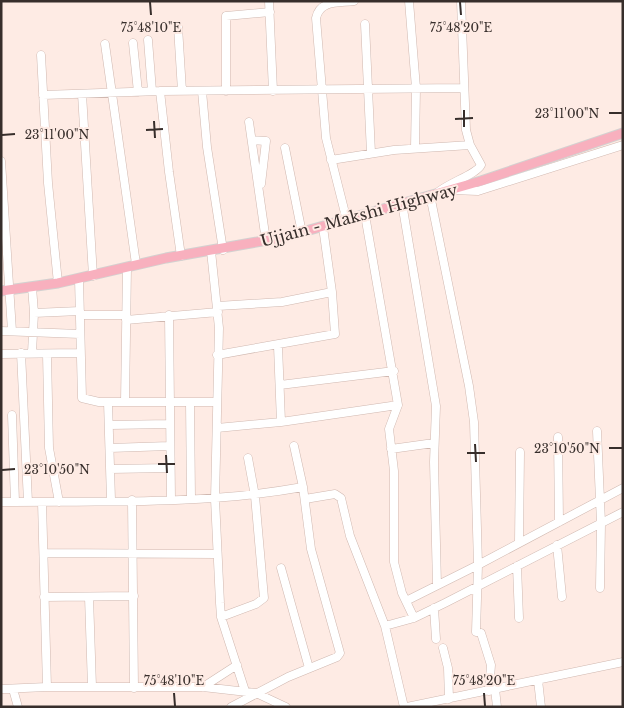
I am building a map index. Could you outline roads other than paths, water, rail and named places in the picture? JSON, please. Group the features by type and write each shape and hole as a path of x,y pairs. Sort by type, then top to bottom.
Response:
{"main road":[{"name":"Ujjain - Makshi Highway","path":"1,291 79,279 131,266 223,250 302,233 481,181 623,133"}],"street":[{"path":"269,1 273,91"},
{"path":"409,1 416,88 415,148"},
{"path":"461,1 466,130 470,145 480,161 480,168 451,182 433,194 469,386 474,431 479,632 490,665 492,690 497,707"},
{"path":"347,221 331,160 322,114 316,18 318,10 323,3 349,2"},
{"path":"226,91 226,16 270,12"},
{"path":"365,24 371,153"},
{"path":"178,27 182,91"},
{"path":"148,40 181,256"},
{"path":"133,43 138,92"},
{"path":"105,44 131,266 126,317 125,402"},
{"path":"41,55 58,283"},
{"path":"43,95 156,91 463,88"},
{"path":"202,91 207,147 223,250"},
{"path":"82,94 94,276"},
{"path":"249,122 266,241"},
{"path":"252,140 266,141 260,193"},
{"path":"331,160 415,148 470,145"},
{"path":"450,190 478,191 623,145"},
{"path":"285,148 302,233"},
{"path":"1,161 11,290 12,331"},
{"path":"402,203 436,406 434,443 437,585"},
{"path":"366,215 394,371 398,404 389,430 394,470 394,562 406,601 414,618"},
{"path":"217,355 278,346 335,334 332,292 323,227"},
{"path":"211,251 218,309 215,499 221,617 245,691"},
{"path":"79,279 82,398 87,401 108,402 217,402"},
{"path":"32,287 34,313 32,354"},
{"path":"34,313 80,313 126,317 169,315 282,302 332,292"},
{"path":"169,315 171,500"},
{"path":"1,331 80,334"},
{"path":"278,346 282,422"},
{"path":"21,353 28,502"},
{"path":"1,354 80,353"},
{"path":"47,354 49,448 59,502"},
{"path":"280,385 394,371"},
{"path":"108,402 111,500"},
{"path":"190,402 191,499"},
{"path":"217,428 282,422 398,404"},
{"path":"12,414 15,502"},
{"path":"110,425 170,424"},
{"path":"597,432 601,523 600,588"},
{"path":"558,437 559,522"},
{"path":"391,449 434,443"},
{"path":"110,448 169,446"},
{"path":"231,707 309,668 337,658 340,652 315,565 305,499 294,446"},
{"path":"519,542 520,452"},
{"path":"221,617 256,604 264,598 255,496 248,458"},
{"path":"110,469 170,468"},
{"path":"1,502 215,499 255,496 303,488"},
{"path":"406,601 623,488"},
{"path":"305,499 330,494 341,498 350,536 384,626 406,707 623,662"},
{"path":"132,500 134,688"},
{"path":"42,502 47,686"},
{"path":"384,626 414,618 623,512"},
{"path":"557,545 562,597"},
{"path":"44,553 133,552 217,554"},
{"path":"517,566 519,618"},
{"path":"281,568 309,668"},
{"path":"44,597 134,596"},
{"path":"89,597 92,687"},
{"path":"434,608 436,639"},
{"path":"443,648 448,668 449,699"},
{"path":"203,687 237,665"},
{"path":"538,680 541,707"},
{"path":"1,689 47,686 203,687 245,691 286,707"},
{"path":"13,689 18,707"},
{"path":"250,707 254,695"}]}
